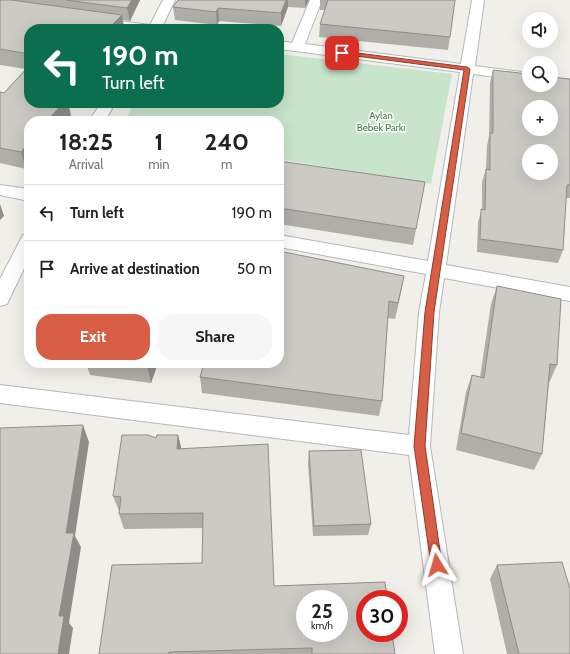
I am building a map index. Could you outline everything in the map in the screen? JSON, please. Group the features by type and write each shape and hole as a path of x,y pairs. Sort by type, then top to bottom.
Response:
{"street":[{"path":"157,24 169,0"},
{"path":"296,47 316,0"},
{"path":"450,654 420,446 429,312 478,0"},
{"path":"87,20 115,24"},
{"path":"284,46 522,76"},
{"path":"0,190 24,194"},
{"path":"284,242 570,294"},
{"path":"0,298 24,249"},
{"path":"0,394 420,446"}],"green space":[{"name":"Aylan Bebek Parkı","path":"284,55 452,74 431,184 284,160 284,116 128,116 132,108 284,108"}],"building":[{"path":"0,0 11,0 122,15 113,24 24,24 24,53 0,49"},
{"path":"66,0 132,0 127,8"},
{"path":"178,0 286,0 281,13 218,8 216,12 173,7"},
{"path":"328,0 455,0 450,37 320,24"},
{"path":"493,70 522,73 522,92 558,92 558,78 570,79 570,185 567,185 563,250 480,239 481,209 485,210 486,169 490,170 490,133 493,133"},
{"path":"24,71 24,108 59,108 51,116 24,116 24,148 21,152 0,148 0,92 4,93"},
{"path":"284,162 425,182 416,229 284,209"},
{"path":"284,252 404,276 398,303 389,301 382,401 200,377 203,368 284,368"},
{"path":"497,286 561,299 557,365 550,364 542,454 461,433 472,375 484,378"},
{"path":"83,425 66,533 74,533 59,616 64,616 58,654 0,654 0,428"},
{"path":"122,435 148,435 156,438 157,435 178,435 177,449 268,444 274,586 385,582 386,590 356,590 356,642 393,642 395,654 312,654 312,648 169,652 168,654 99,654 112,565 202,563 203,513 119,514 121,497 113,496"},
{"path":"361,450 371,524 314,526 309,451"},
{"path":"562,562 570,589 570,654 519,654 497,565"}],"route":[{"path":"342,53 467,69 429,312 420,446 437,565"}]}
